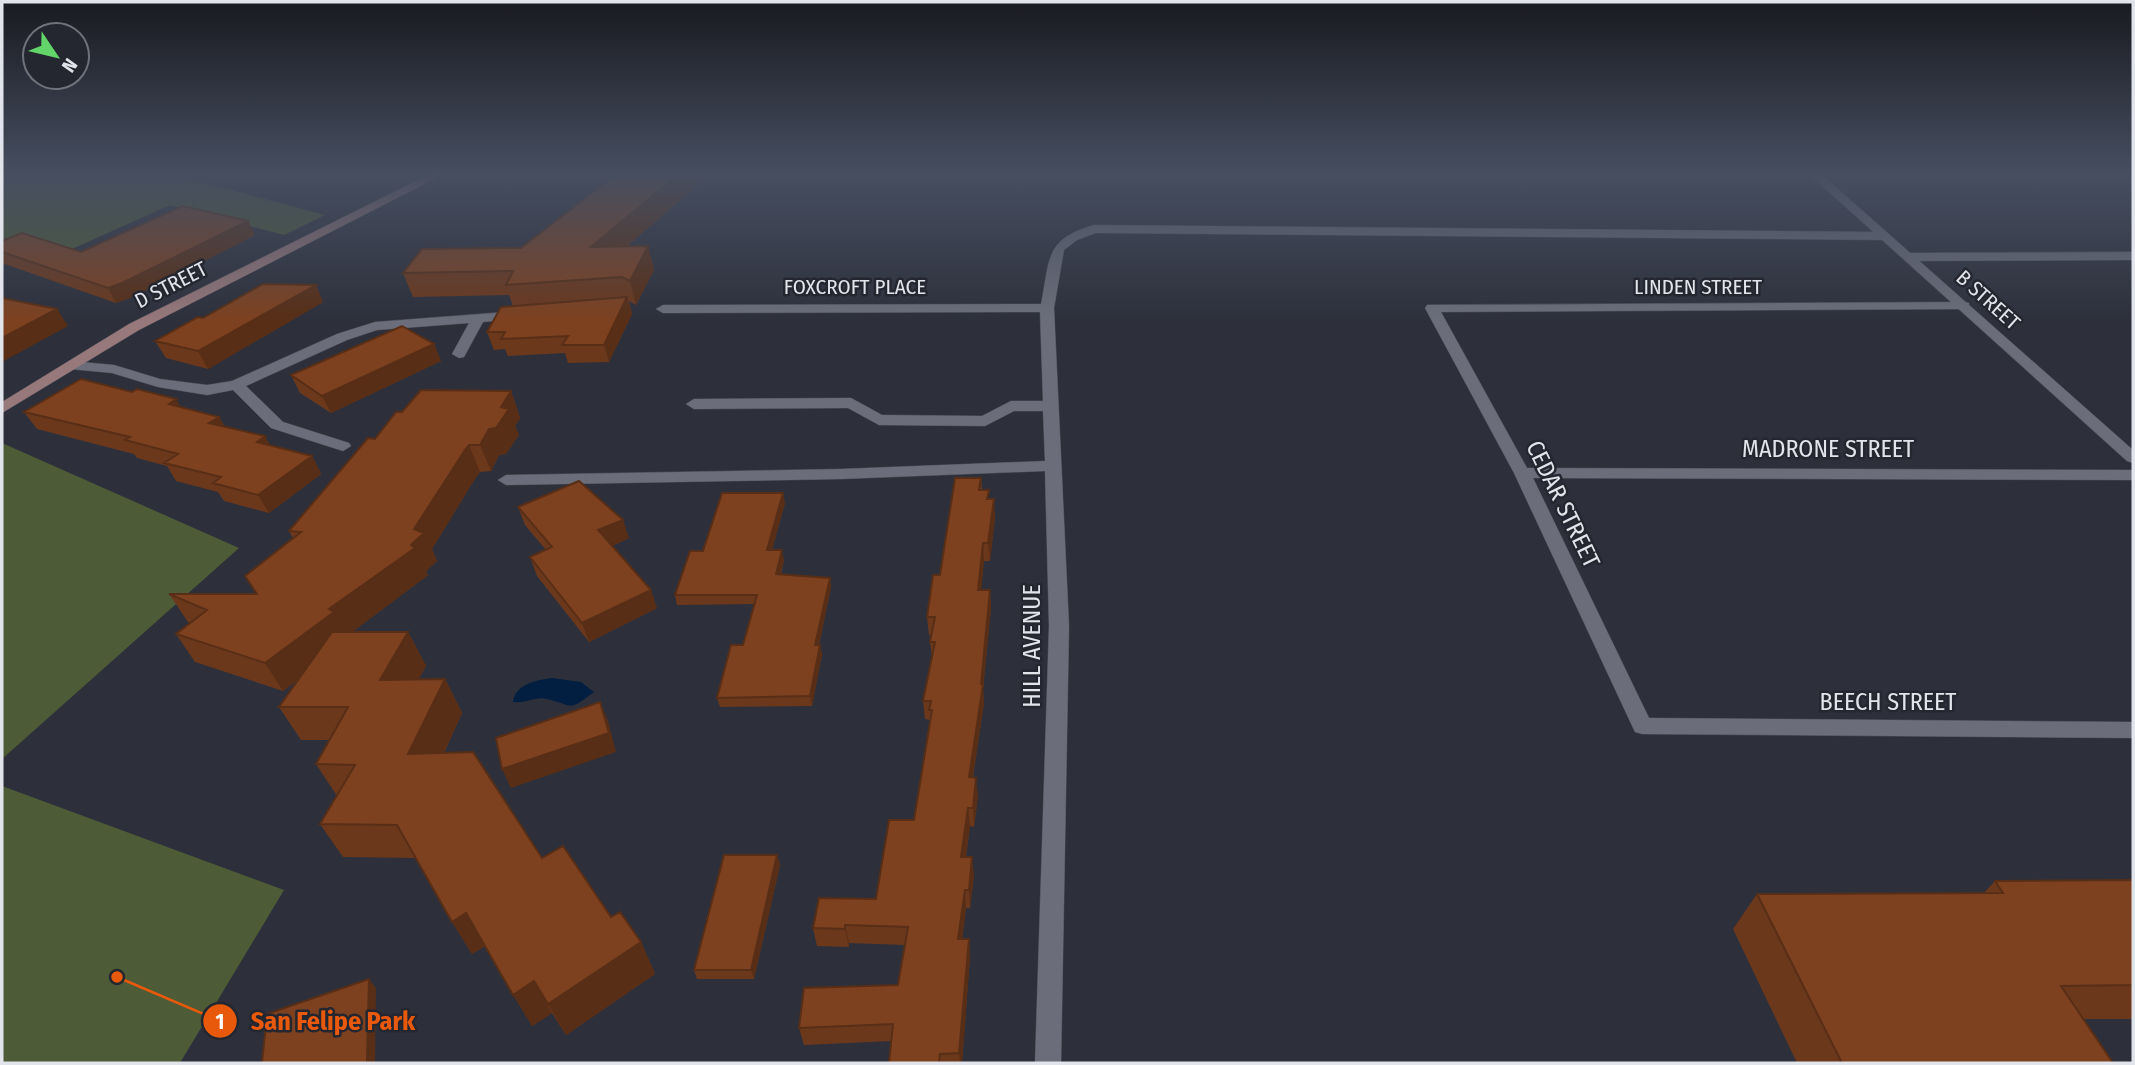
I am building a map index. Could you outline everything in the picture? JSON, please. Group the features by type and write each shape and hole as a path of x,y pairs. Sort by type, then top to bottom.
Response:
{"main road":[{"name":"D STREET","path":"2,408 134,327 341,223"}],"street":[{"name":"B STREET","path":"1870,223 2133,458"},
{"name":"HILL AVENUE","path":"1048,1063 1059,626 1047,308 1058,248 1073,237 1094,229 1885,236"},
{"path":"1908,257 2133,256"},
{"name":"LINDEN STREET","path":"1432,308 1964,306"},
{"name":"FOXCROFT PLACE","path":"663,309 1047,308"},
{"name":"CEDAR STREET","path":"1432,308 1522,473 1642,726"},
{"path":"70,365 114,369 158,383 207,390 236,385 342,337 374,326 534,314"},
{"path":"459,354 479,317"},
{"path":"236,385 276,425 343,446"},
{"path":"694,404 851,403 878,420 985,421 1011,406 1050,406"},
{"path":"506,480 841,474 993,466 1051,466"},
{"name":"MADRONE STREET","path":"1522,473 2133,475"},
{"name":"BEECH STREET","path":"1642,726 2133,730"}],"green space":[{"path":"2,223 131,223 63,253 2,258"},
{"path":"237,223 309,223 284,235"},
{"path":"2,443 239,548 2,759"},
{"path":"2,786 284,890 180,1063 2,1063"}],"water":[{"path":"552,678 581,682 594,692 571,706 543,698 513,702 522,687"}],"building":[{"path":"146,223 245,223 108,288 2,252 2,241 22,233 81,252"},
{"path":"554,223 620,223 591,247 648,246 630,281 622,277 506,285 513,271 403,273 422,249 521,248"},
{"path":"263,284 316,285 198,351 155,341 198,317 203,318"},
{"path":"627,297 604,345 562,345 568,336 501,339 505,332 487,332 501,307"},
{"path":"2,298 57,309 2,338"},
{"path":"402,326 434,344 322,396 291,375"},
{"path":"81,379 132,392 137,389 176,399 169,404 219,417 209,423 265,436 257,442 312,456 258,495 213,483 221,477 164,463 178,454 125,440 130,437 24,412"},
{"path":"421,390 511,391 501,407 509,409 496,428 489,429 480,445 469,445 414,529 424,533 411,545 415,548 329,609 334,612 265,663 176,634 207,610 169,594 257,594 245,576 301,532 289,531 368,438 375,439 396,412 402,412"},
{"path":"955,478 981,478 979,490 989,490 987,499 994,499 988,543 983,543 978,590 990,590 983,685 969,777 976,778 973,808 968,808 961,857 972,857 969,890 965,890 958,939 969,939 959,1053 940,1054 939,1063 889,1063 893,1024 799,1028 804,988 898,985 908,927 845,925 845,929 813,928 819,898 876,899 889,820 914,820 932,710 929,710 931,701 923,701 935,642 930,642 935,617 927,617 933,575 940,575"},
{"path":"579,481 623,520 598,530 651,590 582,623 530,557 552,547 518,507"},
{"path":"722,493 783,493 767,550 782,550 776,574 830,578 815,645 820,645 810,696 717,698 731,645 743,645 757,595 675,595 690,551 703,551"},
{"path":"332,632 408,632 380,680 445,679 408,754 473,752 542,858 563,846 611,917 620,912 641,942 548,1004 534,981 513,995 466,913 452,922 397,825 320,824 355,765 316,764 348,707 279,707"},
{"path":"600,702 609,733 502,769 496,738"},
{"path":"724,855 777,855 751,970 694,970"},
{"path":"2133,880 2133,985 2061,986 2113,1063 1842,1063 1757,894 2003,893 1995,881"},
{"path":"369,979 367,1063 262,1063 267,1014"}],"place":[{"name":"San Felipe Park","path":"117,977"}]}
